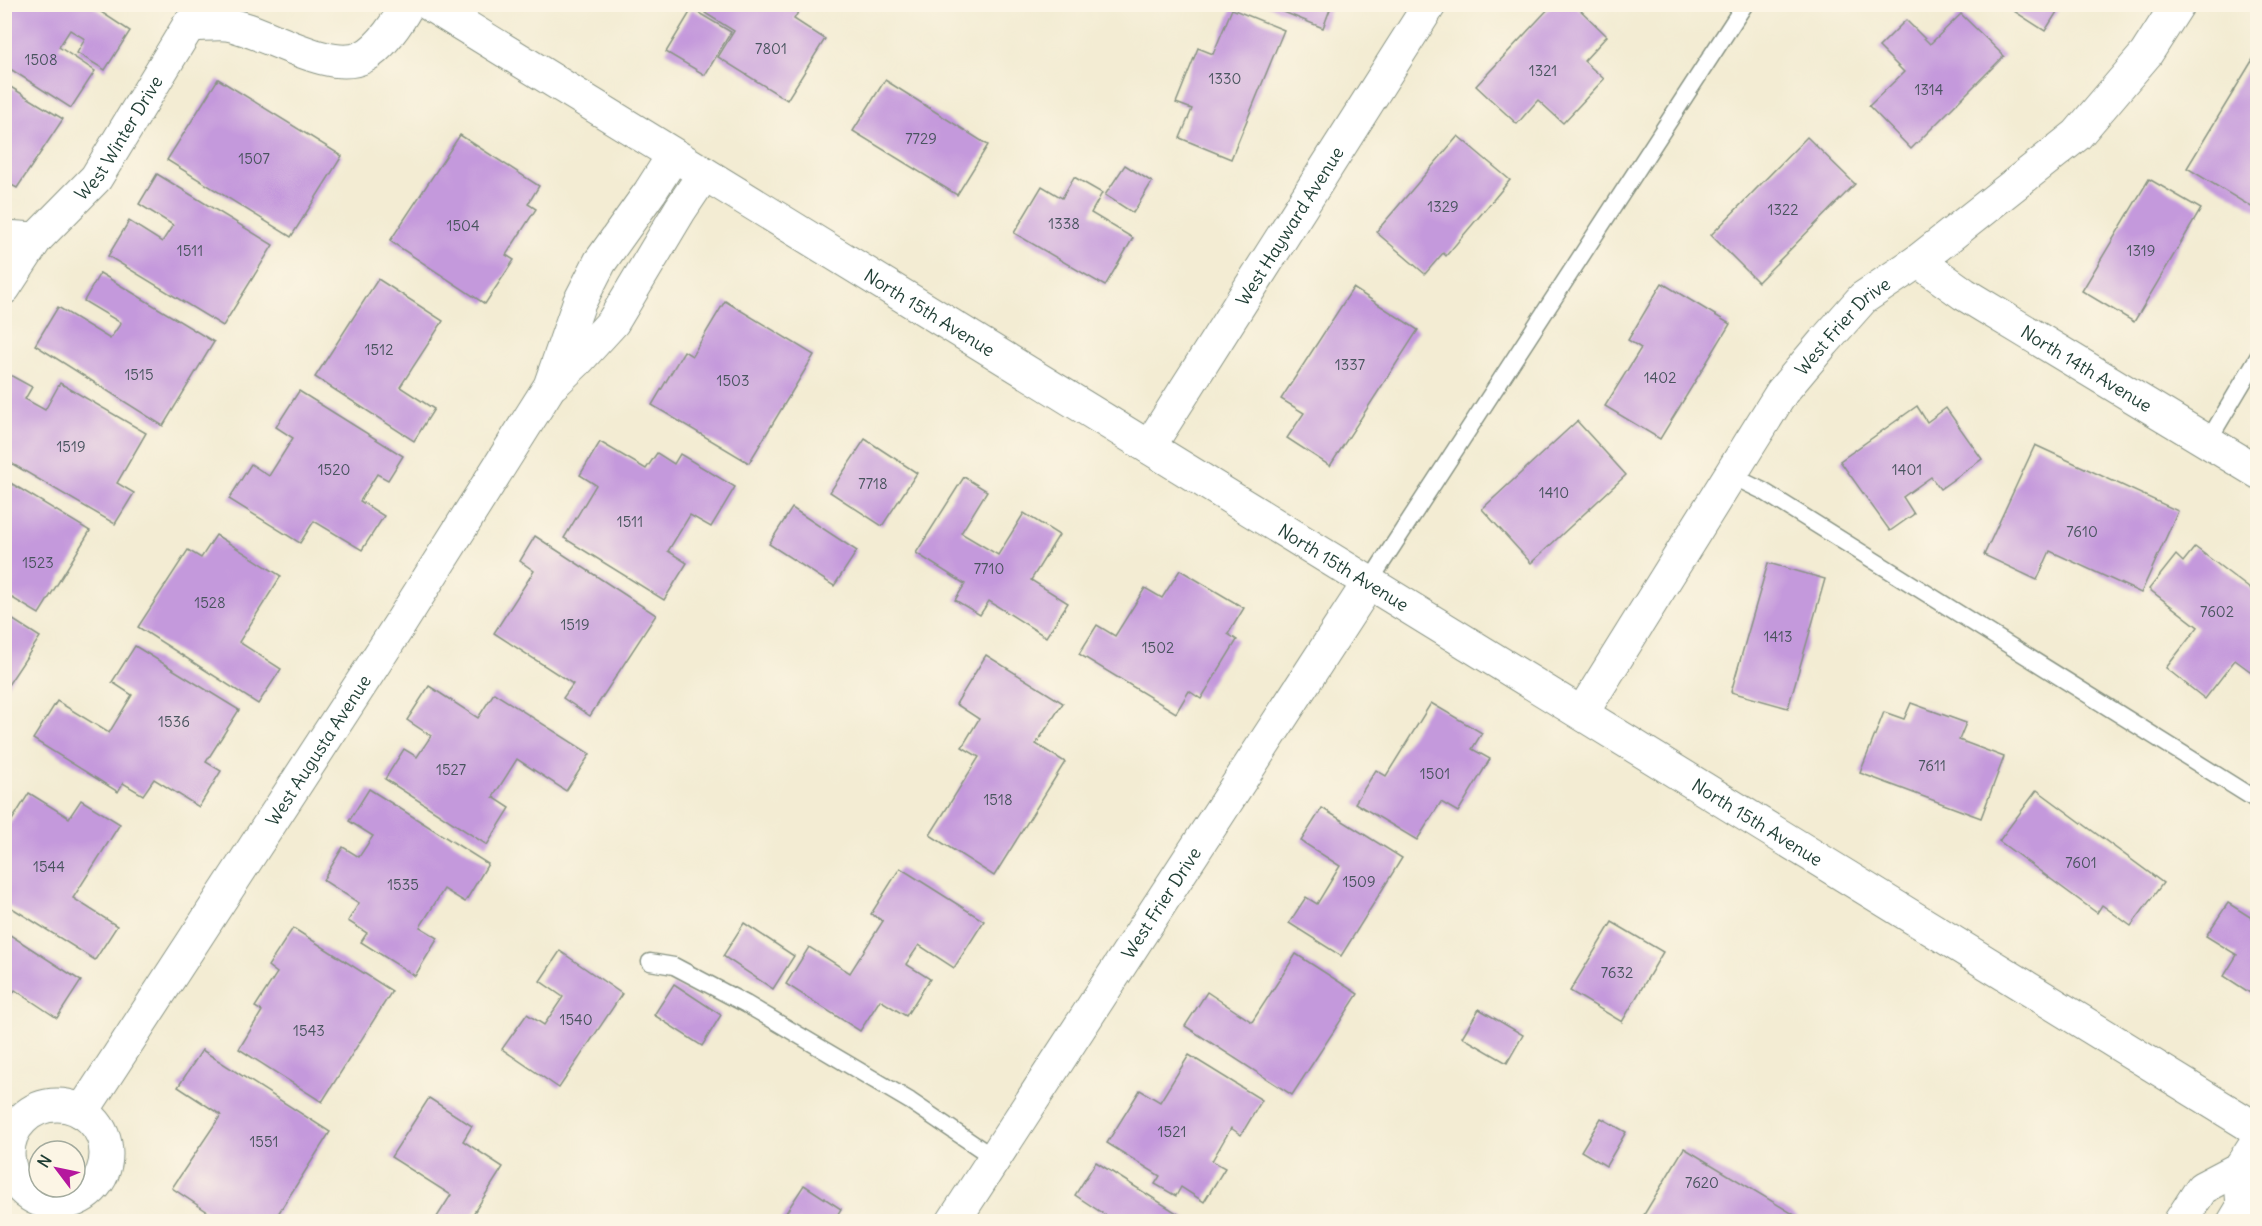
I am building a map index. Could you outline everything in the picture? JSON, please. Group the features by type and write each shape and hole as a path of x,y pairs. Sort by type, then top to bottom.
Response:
{"street":[{"name":"West Winter Drive","path":"4,288 20,238 96,178 184,15 258,33 295,50 341,62 363,58 385,37 408,4"},
{"name":"North 15th Avenue","path":"429,4 2258,1130"},
{"name":"West Hayward Avenue","path":"1149,447 1430,4"},
{"name":"West Frier Drive","path":"1582,713 1782,392 1824,342 1863,298 1918,261 2076,135 2146,54 2178,4"},
{"name":"West Augusta Avenue","path":"82,1112 393,634 550,386 579,303 600,262 673,156"},
{"name":"West Augusta Avenue","path":"550,386 613,322 704,174"},
{"path":"617,238 650,260"},
{"name":"North 14th Avenue","path":"1918,261 1964,294 2258,472"},
{"name":"West Frier Drive","path":"953,1221 1368,584"},
{"path":"2180,1221 2202,1188 2240,1168 2258,1140"},
{"path":"2234,1221 2243,1207 2240,1168"}],"lane":[{"path":"1368,584 1745,4"},
{"path":"2208,441 2258,357"},
{"path":"1730,474 1763,491 2258,801"},
{"path":"650,962 674,966 746,1004 910,1101 994,1158"}],"building":[{"path":"4,4 89,4 130,31 105,70 77,53 85,39 70,30 59,47 95,71 71,108 4,65"},
{"path":"711,4 803,4 794,19 825,39 787,100 718,57 734,31 705,13"},
{"path":"1264,4 1332,4 1323,28"},
{"path":"1553,4 1574,4 1607,36 1584,61 1604,79 1563,123 1538,100 1517,124 1476,86"},
{"path":"2003,4 2062,4 2045,31"},
{"path":"692,9 731,32 705,75 666,52"},
{"path":"1232,9 1284,30 1231,159 1180,138 1192,109 1176,103 1198,48 1213,54"},
{"path":"1961,14 2004,56 1911,149 1869,106 1904,72 1879,47 1906,20 1930,44"},
{"path":"2258,51 2258,211 2187,168"},
{"path":"218,79 342,156 291,237 167,160"},
{"path":"885,80 988,145 957,195 853,131"},
{"path":"4,83 63,119 17,188 4,181"},
{"path":"460,135 539,186 528,204 536,209 506,255 514,260 485,304 390,241"},
{"path":"1458,136 1510,180 1446,256 1443,253 1425,274 1376,232"},
{"path":"1807,137 1855,184 1758,282 1711,235"},
{"path":"1125,165 1152,182 1133,213 1105,195"},
{"path":"157,174 273,245 223,326 108,256 129,221 162,242 173,225 139,204"},
{"path":"1074,177 1102,193 1091,213 1133,238 1105,286 1014,233 1042,186 1062,198"},
{"path":"2149,179 2201,209 2134,322 2082,291"},
{"path":"100,273 214,342 163,426 35,345 58,307 110,339 121,323 84,301"},
{"path":"378,279 443,321 400,387 434,409 414,441 315,377"},
{"path":"1662,283 1730,324 1660,439 1605,406 1641,348 1628,340"},
{"path":"1353,288 1418,330 1330,466 1287,438 1304,413 1281,399"},
{"path":"725,301 814,355 749,463 652,405 684,351 692,356"},
{"path":"10,375 32,387 25,399 45,410 60,383 146,433 117,483 134,493 115,524 4,459 4,424 8,418 4,416 4,385"},
{"path":"299,391 403,456 388,480 377,474 360,501 384,516 362,550 314,521 300,543 229,499 251,464 269,476 293,438 276,427"},
{"path":"1917,406 1927,422 1946,408 1982,459 1940,489 1931,477 1903,497 1914,514 1890,531 1840,461"},
{"path":"1577,421 1626,475 1531,563 1482,509"},
{"path":"865,439 917,473 882,526 830,492"},
{"path":"600,442 646,469 657,453 674,464 680,454 735,487 711,527 690,515 668,551 687,563 664,600 564,538 596,485 580,475"},
{"path":"2035,445 2178,511 2141,593 2050,551 2037,580 1984,555"},
{"path":"964,477 987,491 961,533 998,555 1024,513 1059,535 1031,580 1068,603 1046,637 989,601 980,615 955,600 965,584 916,553"},
{"path":"4,479 90,531 39,614 4,593"},
{"path":"792,508 857,551 834,586 769,544"},
{"path":"216,535 281,576 239,642 281,669 258,704 138,627 188,550 201,558"},
{"path":"535,536 656,615 590,716 563,698 573,684 494,633 534,571 520,561"},
{"path":"2195,547 2258,595 2258,677 2235,660 2205,699 2166,668 2198,627 2149,589 2176,555 2183,562"},
{"path":"1768,563 1825,579 1788,708 1731,692"},
{"path":"1180,570 1244,608 1228,634 1237,640 1201,699 1189,691 1176,713 1079,654 1097,625 1115,636 1145,588 1162,598"},
{"path":"4,614 40,637 4,691"},
{"path":"135,646 239,710 206,762 221,771 199,807 154,779 143,795 123,783 118,792 33,739 57,701 109,733 132,695 112,682"},
{"path":"986,655 1063,703 1036,744 1065,762 994,876 930,835 979,757 962,747 979,719 956,704"},
{"path":"429,686 478,718 494,693 590,754 566,791 517,759 493,797 510,808 487,845 385,779 404,749 417,757 431,736 407,720"},
{"path":"1431,703 1482,733 1472,749 1490,759 1458,812 1441,802 1417,840 1355,803 1376,770 1386,776"},
{"path":"1911,703 1966,723 1959,740 2004,757 1981,818 1860,773 1884,712 1904,719"},
{"path":"369,789 488,864 465,902 444,889 420,927 438,938 415,976 361,942 367,933 348,921 359,903 323,880 343,847 359,857 373,836 349,821"},
{"path":"2037,790 2163,883 2131,926 2102,905 2097,913 1999,841"},
{"path":"29,793 69,818 81,800 120,824 73,898 117,926 95,960 4,903 4,833"},
{"path":"1322,808 1402,858 1341,956 1289,923 1306,897 1317,904 1340,866 1301,841"},
{"path":"900,868 984,921 954,968 919,945 906,964 930,979 906,1016 880,1000 860,1031 786,984 809,947 850,973 883,921 871,914"},
{"path":"2228,903 2258,922 2258,998 2224,976 2237,955 2206,936"},
{"path":"1612,922 1663,952 1622,1022 1570,991"},
{"path":"744,923 794,956 773,989 723,956"},
{"path":"293,928 392,991 322,1102 239,1049 262,1011 255,1007 277,973 268,966"},
{"path":"4,931 81,981 57,1018 15,990 4,1006"},
{"path":"560,951 622,994 559,1088 502,1049 527,1014 544,1025 563,997 540,981"},
{"path":"1296,954 1358,994 1292,1095 1185,1026 1207,992 1252,1022"},
{"path":"674,984 721,1015 702,1046 654,1015"},
{"path":"1479,1009 1523,1035 1507,1063 1462,1037"},
{"path":"202,1050 330,1132 273,1222 223,1222 172,1188 221,1115 178,1087"},
{"path":"1189,1055 1262,1100 1241,1135 1231,1128 1212,1161 1225,1168 1204,1202 1181,1187 1176,1196 1155,1184 1160,1176 1107,1143 1140,1090 1160,1102"},
{"path":"429,1098 472,1126 463,1141 503,1167 468,1222 435,1220 451,1195 391,1157"},
{"path":"1601,1118 1626,1132 1606,1166 1581,1151"},
{"path":"1684,1148 1798,1217 1795,1222 1649,1222 1642,1218"},
{"path":"1096,1162 1191,1222 1105,1222 1108,1217 1075,1195"},
{"path":"804,1185 841,1209 833,1222 780,1222"}]}
